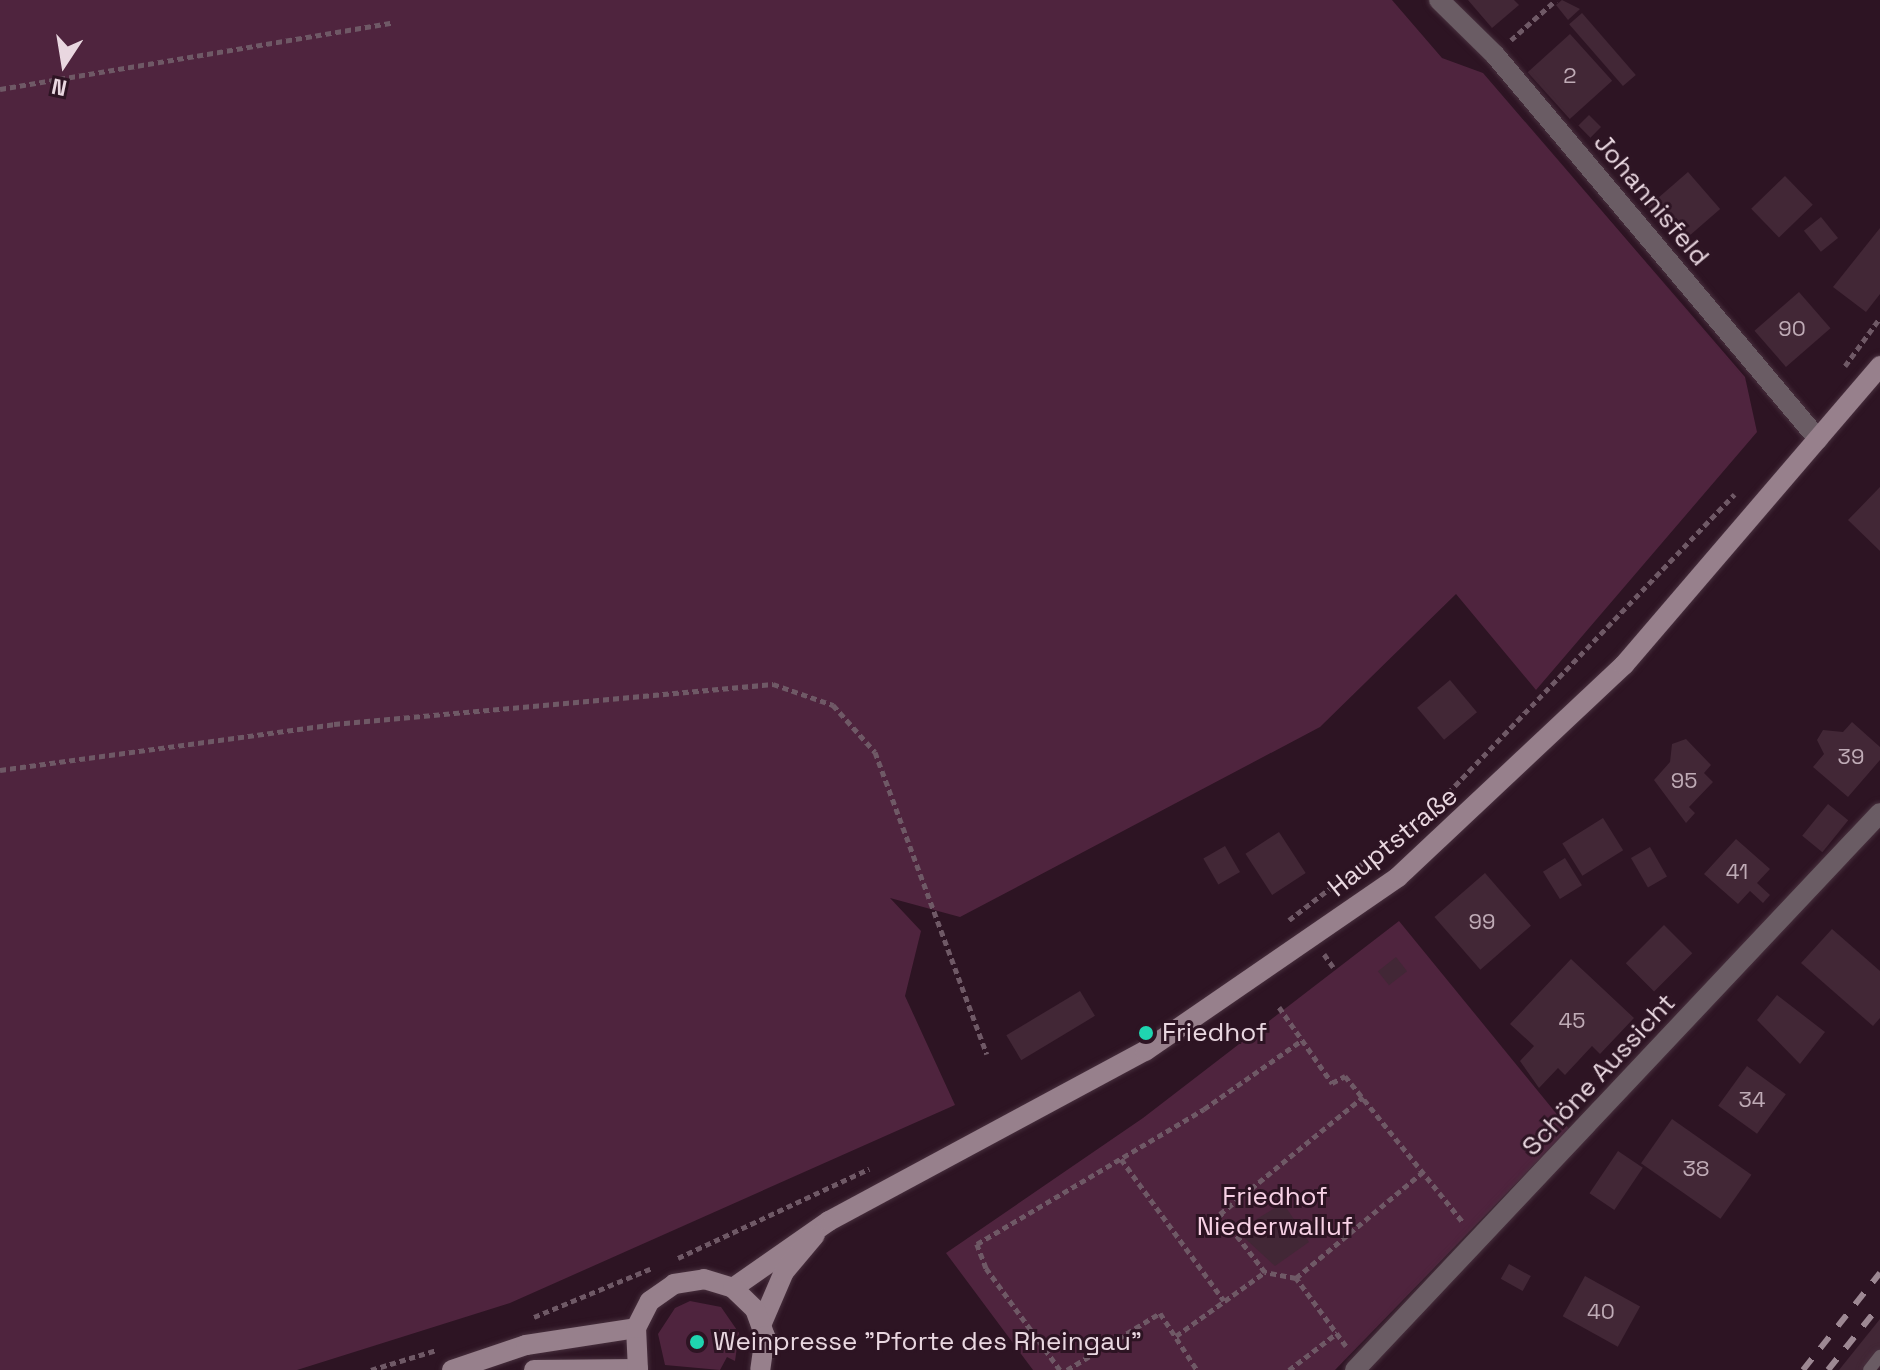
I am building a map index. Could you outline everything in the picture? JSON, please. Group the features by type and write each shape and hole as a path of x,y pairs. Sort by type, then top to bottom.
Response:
{"street":[{"name":"Johannisfeld","path":"1439,0 1495,55 1818,439"},
{"name":"Hauptstraße","path":"733,1288 829,1221 1145,1051 1398,877 1624,665 1880,366"},
{"name":"Schöne Aussicht","path":"1357,1367 1880,813"},
{"name":"Hauptstraße","path":"762,1323 784,1272 829,1221"},
{"path":"534,1370 638,1370 636,1328 650,1301 674,1284 704,1279 733,1288 762,1323 760,1370"},
{"path":"452,1370 526,1345 636,1328"}],"lane":[{"path":"1869,1370 1880,1356"}],"path":[{"path":"1495,55 1556,0"},
{"path":"0,89 391,23"},
{"path":"1284,923 1436,806 1740,490"},
{"path":"0,770 334,724 773,684 833,705 875,752 987,1054"},
{"path":"1279,1007 1332,1083 1345,1076 1478,1242"},
{"path":"1060,1370 986,1268 977,1244 1121,1159 1302,1040"},
{"path":"1357,1367 1337,1333 1296,1278 1265,1272 1220,1214 1363,1097"},
{"path":"1121,1159 1224,1301"},
{"path":"524,1322 876,1166"},
{"path":"1296,1278 1424,1171"},
{"path":"1176,1336 1265,1272"},
{"path":"1067,1370 1160,1313 1197,1370"},
{"path":"1289,1370 1337,1333"},
{"path":"371,1370 453,1345"}],"green space":[{"path":"0,0 1392,0 1442,58 1483,73 1745,377 1757,432 1536,690 1456,594 1320,727 960,917 890,898 921,931 905,996 955,1105 510,1303 297,1370 0,1370"},
{"name":"Friedhof Niederwalluf","path":"1399,921 1569,1129 1335,1370 1033,1370 946,1253 1143,1118"},
{"path":"690,1301 721,1307 739,1333 735,1361 727,1357 720,1370 665,1365 658,1334 675,1308"}],"building":[{"path":"1468,0 1514,0 1519,5 1492,28"},
{"path":"1562,0 1580,9 1568,20 1556,5"},
{"path":"1582,13 1636,75 1623,86 1569,24"},
{"path":"1570,34 1612,81 1570,119 1528,72"},
{"path":"1589,115 1601,127 1590,138 1578,126"},
{"path":"1688,172 1720,209 1680,244 1648,207"},
{"path":"1785,176 1813,205 1779,237 1751,209"},
{"path":"1821,217 1838,238 1821,252 1804,231"},
{"path":"1880,228 1880,294 1866,312 1833,287"},
{"path":"1799,292 1830,328 1786,367 1754,331"},
{"path":"1880,487 1880,551 1848,520"},
{"path":"1450,680 1477,712 1444,740 1417,708"},
{"path":"1852,722 1880,747 1880,760 1848,797 1813,767 1824,754 1817,740 1823,730 1843,732"},
{"path":"1686,739 1711,765 1704,773 1713,782 1689,807 1695,813 1686,823 1654,780 1670,762 1672,744"},
{"path":"1828,804 1848,820 1822,852 1802,836"},
{"path":"1603,818 1623,850 1582,876 1562,843"},
{"path":"1279,832 1306,873 1272,895 1245,854"},
{"path":"1736,839 1770,869 1757,883 1770,895 1763,903 1750,891 1738,904 1704,874"},
{"path":"1225,846 1240,872 1218,884 1203,859"},
{"path":"1650,847 1667,876 1648,887 1631,858"},
{"path":"1565,858 1582,885 1560,899 1543,872"},
{"path":"1485,873 1531,926 1480,970 1434,917"},
{"path":"1664,925 1692,953 1654,991 1626,963"},
{"path":"1832,929 1880,971 1880,1018 1873,1026 1801,963"},
{"path":"1396,957 1407,971 1389,985 1378,971"},
{"path":"1571,959 1634,1018 1600,1054 1592,1046 1565,1075 1558,1068 1539,1088 1520,1061 1534,1046 1510,1024"},
{"path":"1080,991 1095,1016 1021,1060 1006,1035"},
{"path":"1777,995 1825,1032 1800,1064 1757,1020"},
{"path":"1747,1066 1786,1094 1757,1134 1718,1106"},
{"path":"1672,1119 1751,1175 1720,1219 1641,1163"},
{"path":"1618,1151 1643,1168 1614,1210 1589,1193"},
{"path":"1283,1203 1309,1242 1275,1266 1237,1231"},
{"path":"1509,1264 1531,1276 1523,1291 1501,1279"},
{"path":"1585,1276 1640,1307 1618,1347 1563,1316"},
{"path":"1880,1319 1880,1349 1863,1370 1839,1370"}],"railway":[{"path":"1803,1370 1880,1273"},
{"path":"1828,1370 1880,1305"}],"place":[{"name":"Friedhof","path":"1146,1033"},
{"name":"Weinpresse \"Pforte des Rheingau\"","path":"697,1342"}]}
